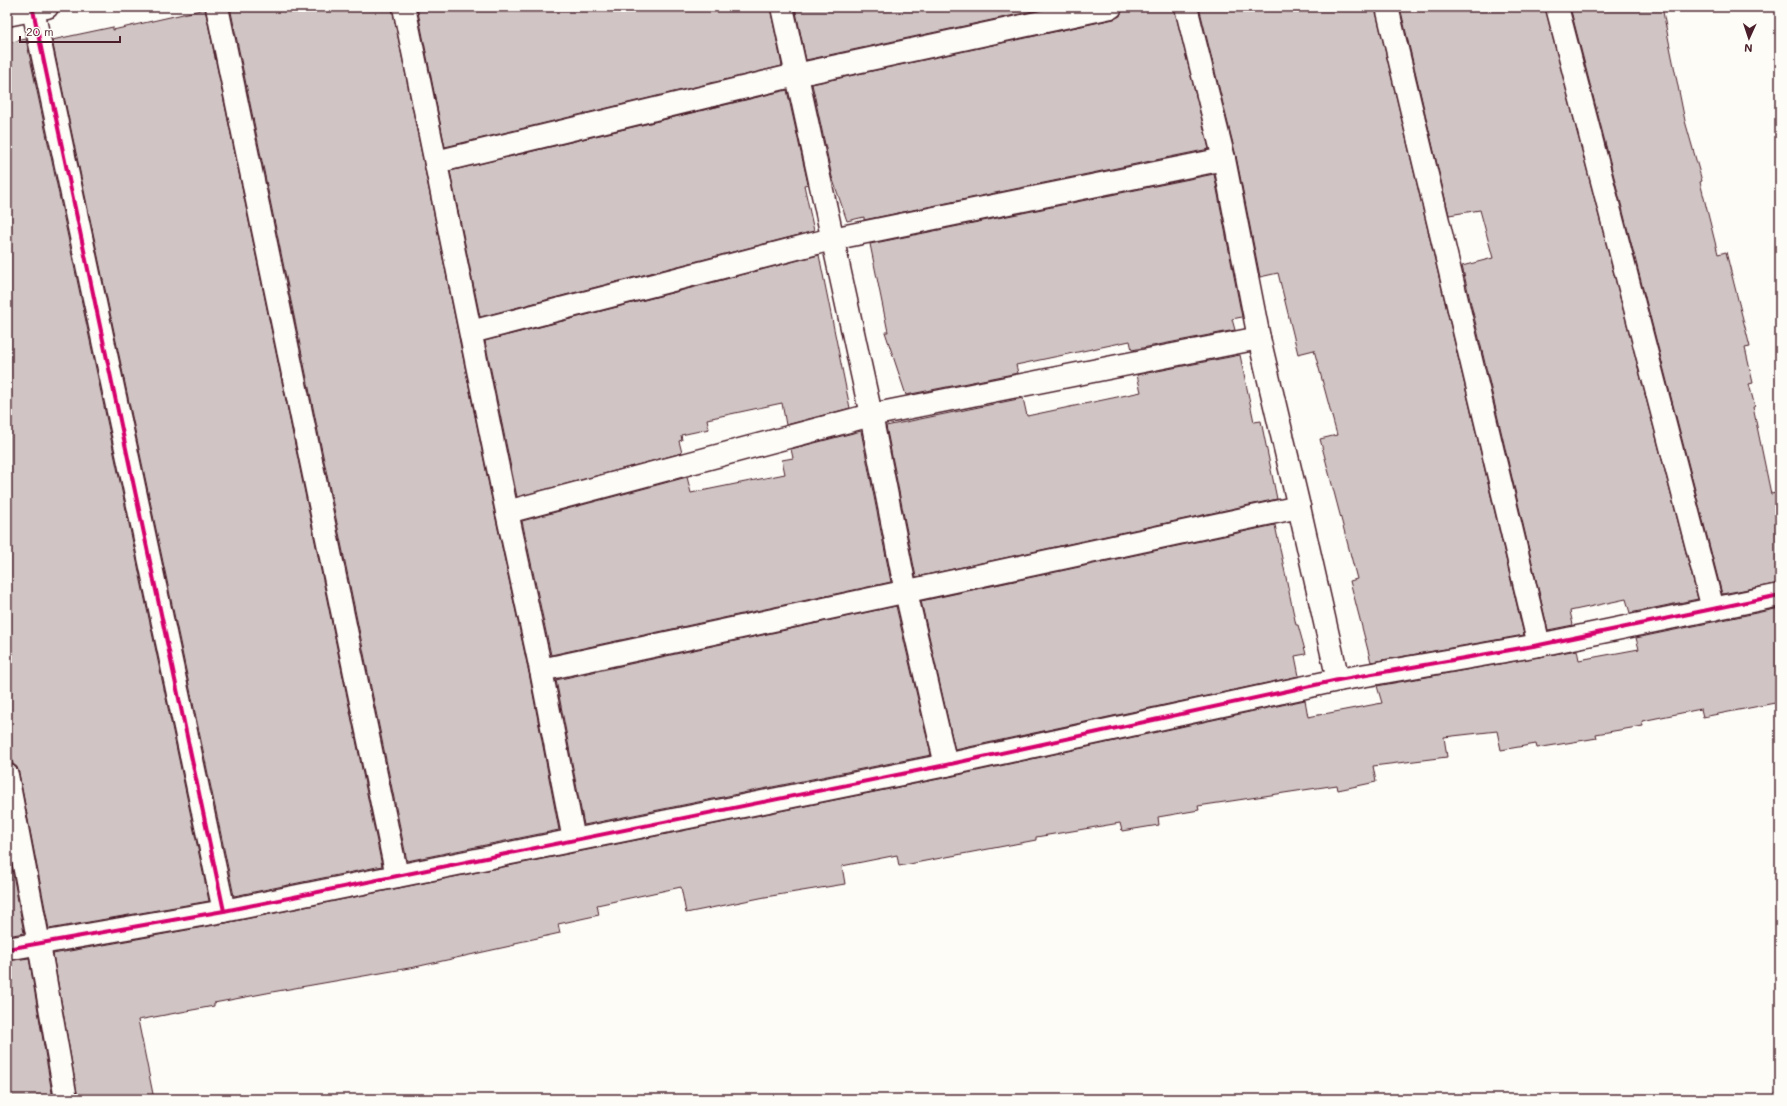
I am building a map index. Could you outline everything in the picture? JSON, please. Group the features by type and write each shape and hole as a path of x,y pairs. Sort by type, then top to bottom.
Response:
{"street":[{"path":"217,7 397,876"},
{"path":"404,7 507,512 541,670 574,840"},
{"path":"782,7 871,415 906,592 946,765"},
{"path":"436,162 796,75 1112,7"},
{"path":"1186,7 1224,160 1259,338 1338,680"},
{"path":"1387,7 1539,645"},
{"path":"1557,7 1713,609"},
{"path":"7,15 40,8 224,911"},
{"path":"471,332 832,239 1224,160"},
{"path":"507,512 871,415 1259,338"},
{"path":"541,670 1299,507"},
{"path":"7,949 224,911 946,765 1338,680 1539,645 1780,595"},
{"path":"7,775 39,944 66,1099"}],"building":[{"path":"230,7 392,7 495,515 529,673 559,830 407,861"},
{"path":"417,7 770,7 782,66 445,147"},
{"path":"795,7 1052,7 806,60"},
{"path":"1123,7 1174,7 1209,149 864,220 864,217 847,221 832,177 812,84 1114,19 1120,16"},
{"path":"1199,7 1375,7 1524,635 1371,662 1350,581 1357,579 1320,439 1337,435 1314,350 1298,354 1278,273 1260,277 1236,156"},
{"path":"1400,7 1545,7 1698,599 1630,613 1626,599 1570,611 1573,625 1548,630 1462,266 1493,258 1480,210 1449,215"},
{"path":"1570,7 1662,7 1685,121 1702,181 1700,182 1718,254 1726,252 1750,347 1745,348 1753,383 1749,384 1755,407 1753,407 1771,494 1776,493 1780,514 1780,583 1722,594"},
{"path":"205,9 382,866 234,896 52,40 113,27 113,30"},
{"path":"26,39 209,901 49,929 19,773 17,767 13,764 7,738 7,43"},
{"path":"787,90 808,184 804,185 814,231 480,317 450,171"},
{"path":"1214,174 1242,317 1232,319 1235,330 1132,350 1130,341 1016,365 1018,373 906,395 885,332 888,332 870,244"},
{"path":"819,255 850,408 786,425 782,403 707,419 709,429 681,435 682,440 679,441 682,453 517,497 485,341"},
{"path":"1240,355 1254,422 1261,421 1277,499 916,577 886,426 1023,398 1027,416 1141,392 1137,375"},
{"path":"861,431 891,582 551,655 522,521 687,477 691,493 785,474 782,460 793,458 791,449"},
{"path":"1275,525 1296,625 1298,625 1306,654 1295,656 1299,676 955,750 921,601"},
{"path":"896,606 931,755 584,825 556,680"},
{"path":"1780,608 1780,702 1703,717 1701,709 1642,721 1643,726 1596,734 1597,738 1537,748 1536,744 1501,750 1497,731 1444,737 1447,757 1373,766 1376,782 1338,790 1337,785 1198,806 1199,810 1158,817 1159,825 1122,831 1120,823 1036,837 1036,840 899,866 897,855 842,866 845,884 765,897 686,913 681,887 597,905 599,915 558,924 560,933 515,943 515,945 415,967 214,1003 214,1006 138,1020 154,1099 78,1099 53,954 226,923 949,777 1305,700 1308,717 1382,703 1377,686 1577,650 1579,660 1639,649 1636,638"},
{"path":"7,842 24,933 7,936"},
{"path":"29,958 53,1099 7,1099 7,961"}],"cycle path":[{"path":"33,10 224,911"},
{"path":"7,949 224,911 946,765 1338,680 1539,645 1780,595"}]}
